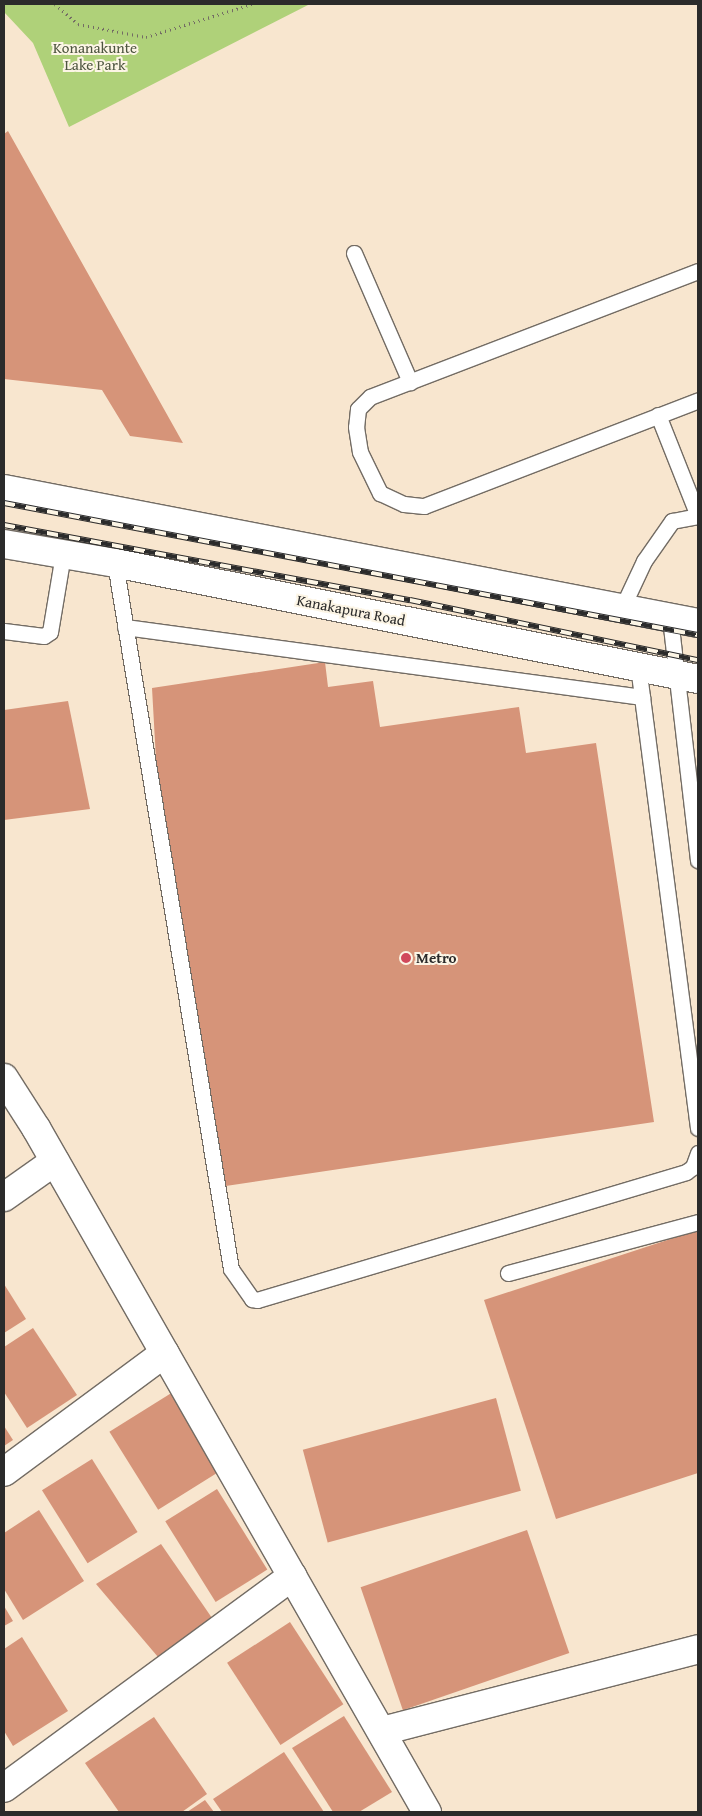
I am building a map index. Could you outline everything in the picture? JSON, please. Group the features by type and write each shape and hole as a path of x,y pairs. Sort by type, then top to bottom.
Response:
{"main road":[{"path":"4,489 698,623"},
{"name":"Kanakapura Road","path":"4,544 115,563 687,676"},
{"path":"4,1078 54,1161 382,1731 419,1809"},
{"path":"4,1197 54,1161"},
{"path":"4,1472 165,1353"},
{"path":"4,1788 293,1576"},
{"path":"382,1731 698,1649"}],"lane":[{"path":"354,253 410,382"},
{"path":"698,271 370,397 358,409 356,427 360,452 380,493 404,504 424,506 698,400"},
{"path":"622,608 644,560 672,521 698,516 658,415"},
{"path":"4,631 44,636 50,632 63,554"},
{"path":"115,563 231,1269 252,1299 257,1300 686,1172 693,1166 698,1153"},
{"path":"670,618 687,676 698,860"},
{"path":"125,627 642,697"},
{"path":"638,666 698,1128"},
{"path":"508,1272 698,1222"}],"path":[{"path":"55,4 78,24 146,37 252,4"}],"green space":[{"name":"Konanakunte Lake Park","path":"4,4 310,4 69,127 33,43 4,12"}],"building":[{"path":"8,131 183,443 130,436 102,390 4,379 4,134"},
{"name":"Metro","path":"325,662 328,687 373,681 380,727 519,707 526,753 596,743 654,1122 219,1187 158,795 152,688"},
{"path":"68,701 90,809 4,820 4,710"},
{"path":"698,1230 698,1473 556,1519 484,1300"},
{"path":"4,1284 26,1319 4,1333"},
{"path":"33,1328 77,1395 27,1428 4,1392 4,1347"},
{"path":"173,1392 222,1470 158,1510 109,1432"},
{"path":"496,1398 521,1491 328,1542 303,1450"},
{"path":"4,1426 13,1440 4,1446"},
{"path":"92,1459 138,1532 88,1563 42,1490"},
{"path":"217,1489 267,1570 216,1602 165,1521"},
{"path":"39,1510 84,1581 23,1620 4,1589 4,1533"},
{"path":"527,1530 569,1653 403,1710 361,1587"},
{"path":"161,1544 212,1618 158,1657 96,1584"},
{"path":"4,1606 13,1621 4,1626"},
{"path":"290,1622 343,1704 280,1745 227,1663"},
{"path":"22,1637 68,1711 13,1746 4,1731 4,1649"},
{"path":"344,1716 392,1792 359,1812 333,1812 292,1748"},
{"path":"154,1717 207,1794 182,1812 119,1812 85,1763"},
{"path":"284,1752 324,1812 222,1812 213,1799"},
{"path":"205,1800 214,1812 187,1812"}],"railway":[{"path":"4,503 698,635"},
{"path":"4,525 410,600 698,660"}],"place":[{"name":"Metro","path":"406,958"}]}
